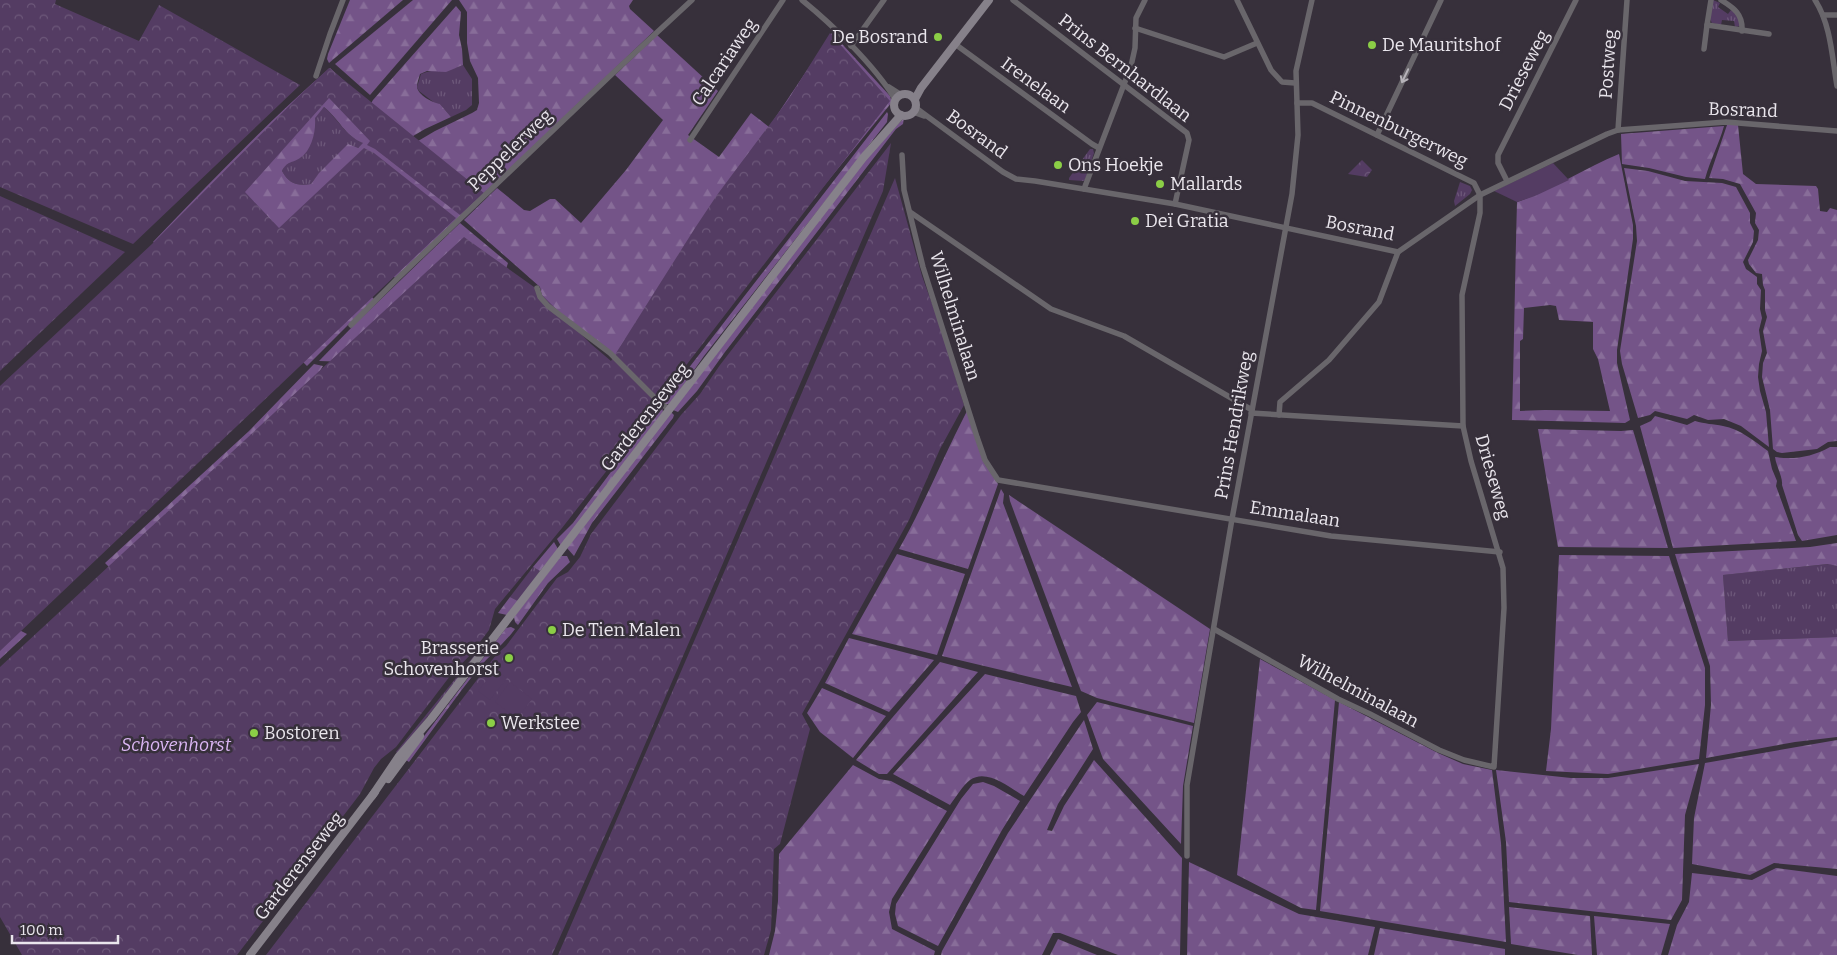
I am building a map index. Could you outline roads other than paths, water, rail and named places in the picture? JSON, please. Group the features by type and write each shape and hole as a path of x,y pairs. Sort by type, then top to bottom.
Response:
{"main road":[{"path":"913,97 989,0"},
{"path":"898,96 913,97 915,110 909,115 899,114 894,105 898,96"},
{"name":"Garderenseweg","path":"250,955 372,796 399,756 431,719 899,114"}],"street":[{"path":"316,76 343,0"},
{"name":"Peppelerweg","path":"351,325 598,87 692,0"},
{"name":"Calcariaweg","path":"690,140 783,0"},
{"path":"802,0 828,22 898,96"},
{"path":"851,46 884,0"},
{"name":"Prins Bernhardlaan","path":"1013,0 1187,133 1189,140 1175,204"},
{"path":"1084,189 1134,57 1136,18 1145,0"},
{"path":"1237,0 1271,70 1282,82 1295,83"},
{"name":"Prins Hendrikweg","path":"1186,856 1187,785 1232,519 1292,194 1298,135 1295,83 1312,0"},
{"path":"1378,135 1441,0"},
{"name":"Drieseweg","path":"1507,181 1498,163 1498,155 1576,0"},
{"name":"Postweg","path":"1618,130 1627,0"},
{"path":"1704,49 1711,0"},
{"path":"1721,0 1738,12 1742,19 1742,31"},
{"path":"1815,0 1828,30 1837,86"},
{"path":"1823,15 1837,15"},
{"path":"1707,25 1769,34"},
{"path":"1135,28 1224,57 1257,43"},
{"name":"Irenelaan","path":"955,44 1099,148"},
{"name":"Pinnenburgerweg","path":"1297,103 1312,103 1474,183 1480,195"},
{"name":"Bosrand","path":"915,110 928,117 1003,172 1016,179 1175,204 1398,252 1480,195 1618,130 1739,122 1837,131"},
{"name":"Wilhelminalaan","path":"902,155 904,190 923,266 985,460 998,480"},
{"name":"Drieseweg","path":"1480,195 1480,214 1462,295 1463,426 1471,462 1500,552 1503,568 1504,608 1494,767"},
{"path":"910,212 1051,309 1124,336 1252,412 1463,426"},
{"path":"1279,415 1280,402 1329,360 1379,302 1398,252"},
{"path":"537,288 540,297 548,306 610,352 660,403 669,409"},
{"name":"Emmalaan","path":"998,480 1331,536 1500,552"},
{"name":"Wilhelminalaan","path":"1214,629 1338,699 1439,750 1464,760 1494,767"}],"place":[{"name":"De Bosrand","path":"938,37"},
{"name":"De Mauritshof","path":"1372,45"},
{"name":"Ons Hoekje","path":"1058,165"},
{"name":"Mallards","path":"1160,184"},
{"name":"Deï Gratia","path":"1135,221"},
{"name":"De Tien Malen","path":"552,630"},
{"name":"Brasserie Schovenhorst","path":"509,658"},
{"name":"Werkstee","path":"491,723"},
{"name":"Bostoren","path":"254,733"}],"park label":[{"name":"Schovenhorst","path":"176,745"}]}
